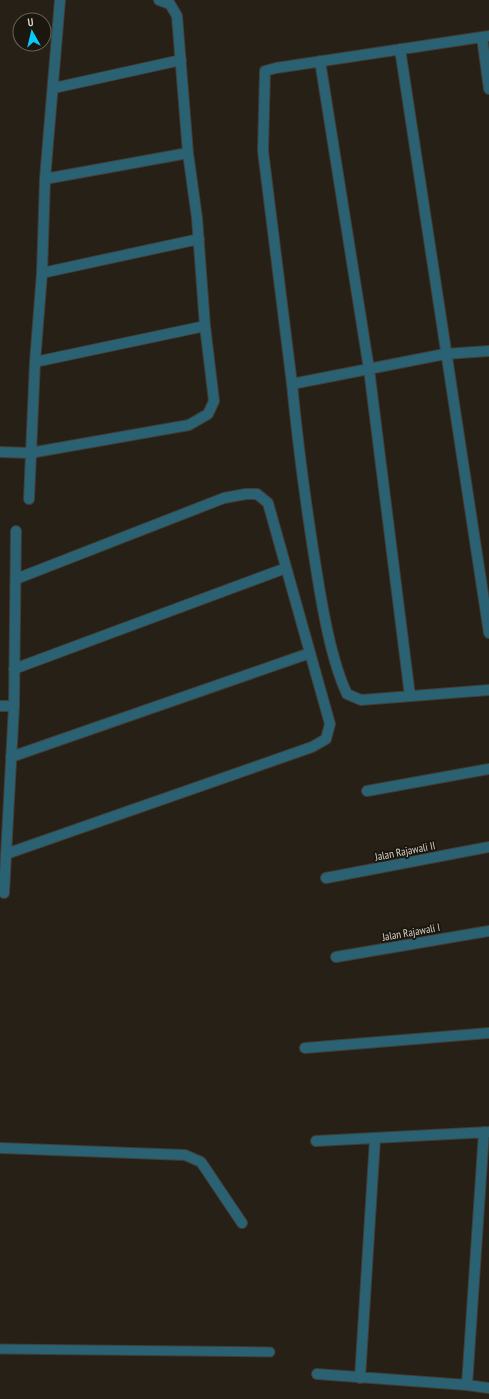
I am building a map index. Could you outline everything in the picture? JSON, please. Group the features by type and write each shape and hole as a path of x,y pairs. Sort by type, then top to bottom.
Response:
{"street":[{"path":"29,499 34,362 42,273 45,179 54,88 60,0"},
{"path":"0,452 30,453 189,425 208,414 214,401 205,326 199,240 188,153 177,16 170,4 159,0"},
{"path":"489,89 486,36 264,71 263,151 292,384 301,470 323,607 341,682 347,694 361,700 489,690"},
{"path":"400,49 445,354 489,633"},
{"path":"54,88 181,60"},
{"path":"320,61 368,369 410,696"},
{"path":"45,179 188,153"},
{"path":"42,273 199,240"},
{"path":"34,362 205,326"},
{"path":"292,384 445,354 489,351"},
{"path":"6,854 312,747 326,739 330,724 268,503 258,494 246,494 224,498 16,579"},
{"path":"4,893 14,706 16,531"},
{"path":"14,669 286,568"},
{"path":"11,757 310,653"},
{"path":"0,706 14,706"},
{"path":"367,791 489,769"},
{"name":"Jalan Rajawali II","path":"326,878 489,847"},
{"name":"Jalan Rajawali I","path":"336,957 489,931"},
{"path":"305,1048 489,1033"},
{"path":"316,1141 487,1132 467,1385"},
{"path":"360,1378 375,1139"},
{"path":"0,1148 185,1155 201,1162 242,1223"},
{"path":"317,1374 467,1385 489,1388"}],"lane":[{"path":"0,1350 270,1352"}]}
